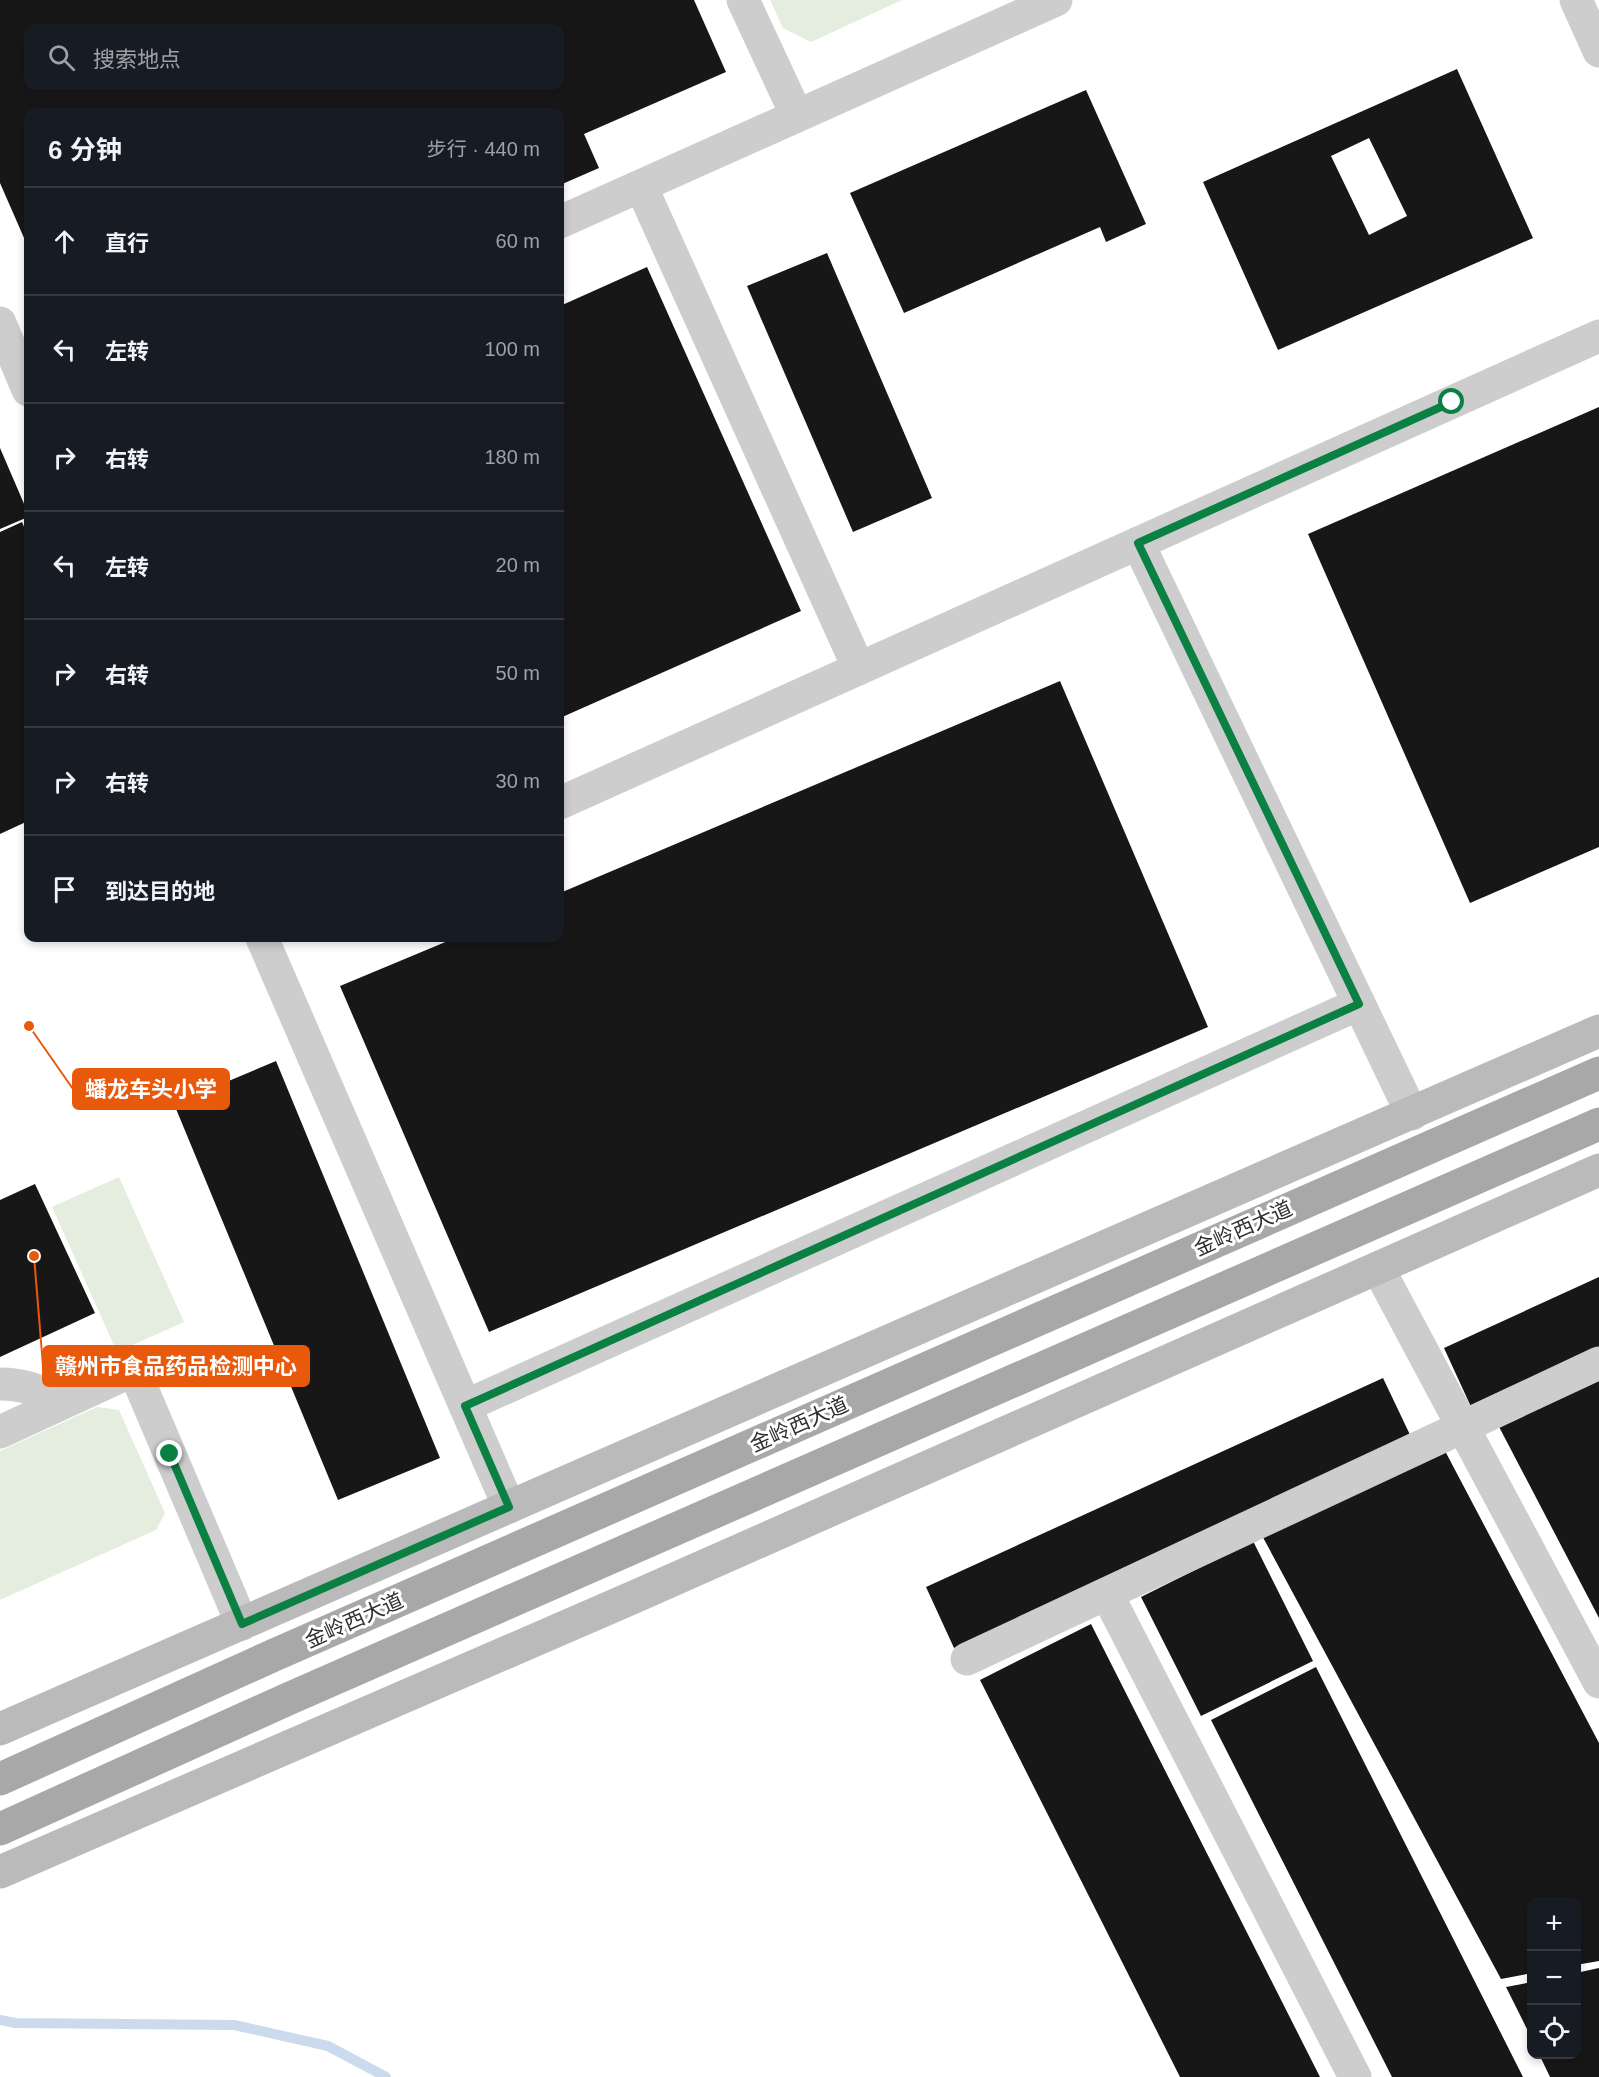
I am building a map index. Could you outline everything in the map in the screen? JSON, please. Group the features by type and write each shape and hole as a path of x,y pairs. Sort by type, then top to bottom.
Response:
{"main road":[{"name":"金岭西大道","path":"0,1779 272,1656 1599,1073"},
{"path":"0,1829 288,1699 1599,1124"}],"street":[{"path":"743,0 797,116"},
{"path":"564,220 1056,0"},
{"path":"1576,0 1599,51"},
{"path":"641,186 859,669"},
{"path":"0,323 24,380"},
{"path":"564,801 1599,336"},
{"path":"1138,543 1412,1114"},
{"path":"264,942 509,1507"},
{"path":"465,1406 1359,1004"},
{"path":"0,1729 1599,1031"},
{"path":"0,1872 656,1587 1599,1170"},
{"path":"1378,1268 1599,1682"},
{"path":"967,1659 1599,1363"},
{"path":"0,1432 134,1370 242,1624"},
{"path":"0,1384 24,1386 44,1392 62,1403"},
{"path":"1107,1594 1355,2077"}],"green space":[{"path":"770,0 902,0 811,42 783,28"},
{"path":"119,1177 184,1322 117,1352 52,1207"},
{"path":"97,1407 119,1410 165,1513 156,1530 0,1600 0,1451"}],"building":[{"path":"0,0 694,0 726,72 584,134 599,168 564,183 564,108 24,108 24,238 0,183"},
{"path":"1457,69 1533,238 1278,350 1203,182","holes":["1369,138 1407,216 1369,235 1331,156"]},
{"path":"1086,90 1146,224 1106,242 1100,227 904,313 850,193"},
{"path":"827,253 932,498 853,532 747,286"},
{"path":"647,267 801,611 564,716 564,304"},
{"path":"1599,407 1599,847 1470,903 1308,534"},
{"path":"0,448 24,504 24,519 0,529"},
{"path":"22,522 24,527 24,823 0,834 0,532"},
{"path":"1060,681 1208,1027 489,1332 340,986 445,942 564,942 564,891"},
{"path":"276,1061 440,1458 338,1500 174,1104"},
{"path":"35,1184 95,1313 0,1357 0,1200"},
{"path":"1599,1277 1599,1351 1472,1409 1444,1348"},
{"path":"1599,1375 1599,1618 1496,1421"},
{"path":"1383,1378 1412,1439 954,1648 926,1587"},
{"path":"1444,1449 1599,1743 1599,1961 1581,1964 1581,1897 1527,1897 1527,1974 1501,1979 1259,1530"},
{"path":"1253,1541 1313,1661 1201,1716 1141,1597"},
{"path":"1091,1624 1320,2077 1180,2077 980,1680"},
{"path":"1316,1667 1523,2077 1392,2077 1211,1720"},
{"path":"1599,1968 1599,2077 1550,2077 1541,2059 1581,2059 1581,1972"},
{"path":"1527,1983 1527,2029 1506,1987"}],"waterway":[{"path":"0,2020 15,2023 234,2025 328,2046 386,2077"}],"place":[{"name":"蟠龙车头小学","path":"29,1026"},
{"name":"赣州市食品药品检测中心","path":"34,1256"}],"route":[{"path":"170,1454 242,1624 509,1507 465,1406 1359,1004 1138,543 1452,402"}]}
